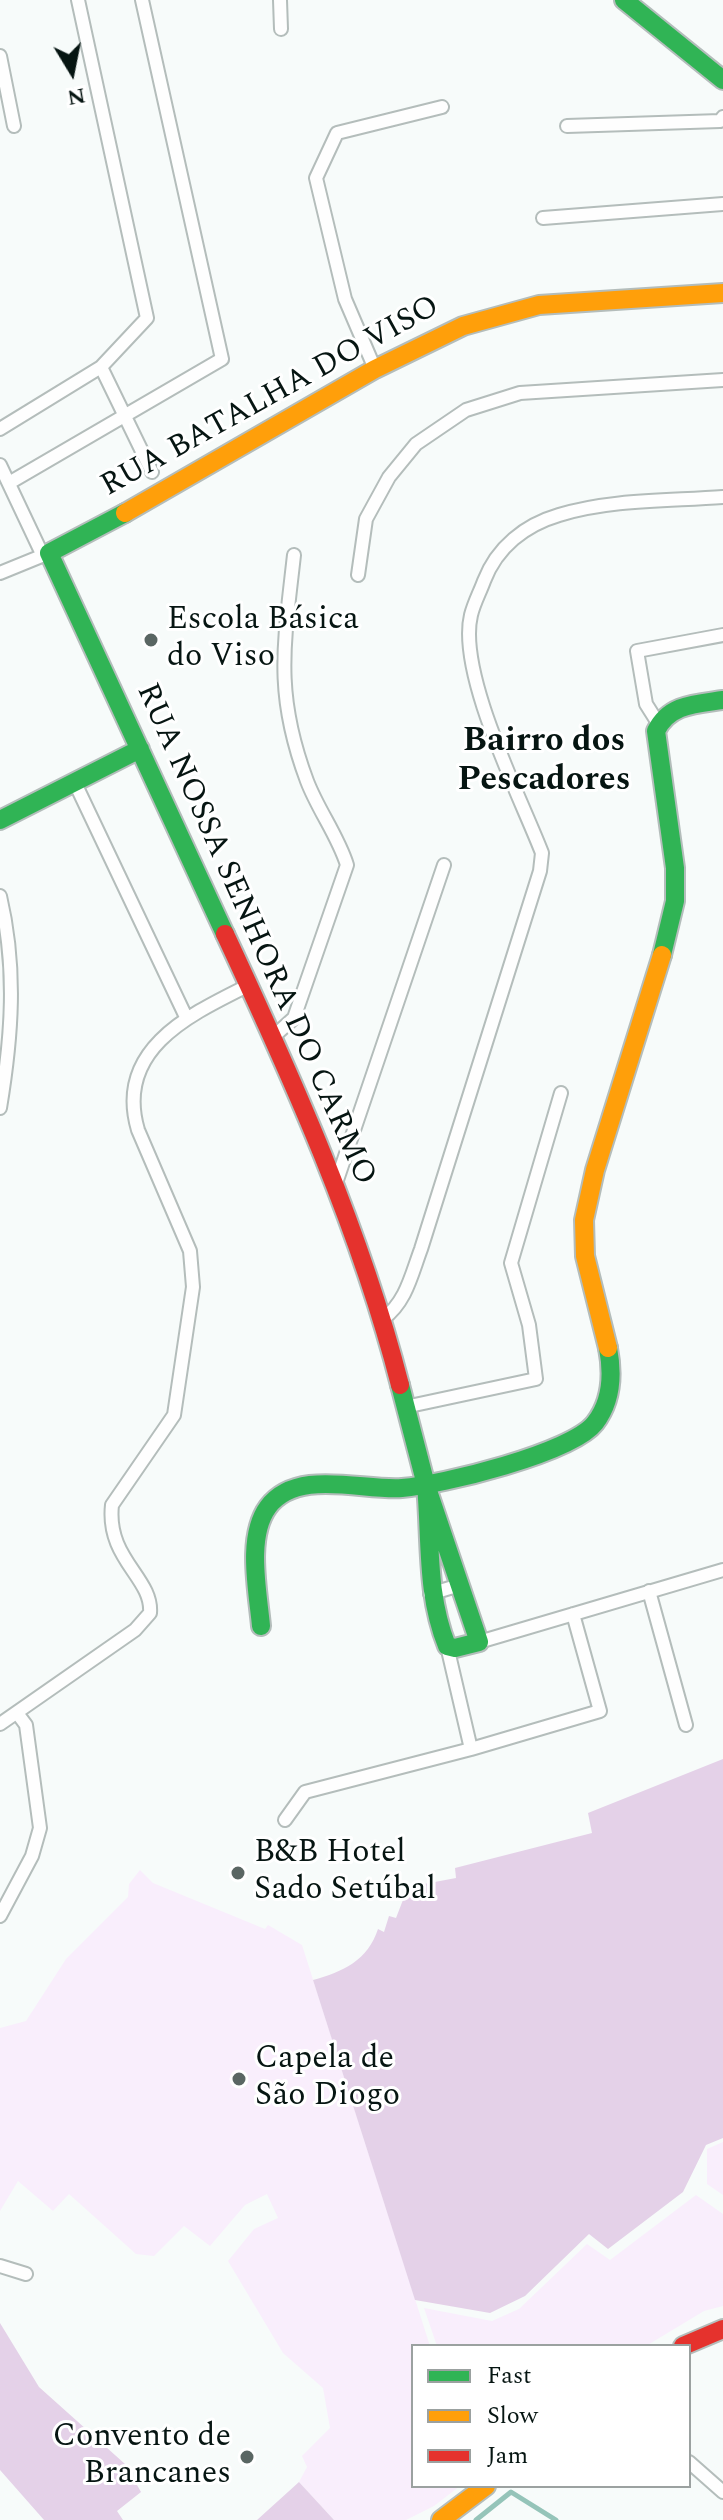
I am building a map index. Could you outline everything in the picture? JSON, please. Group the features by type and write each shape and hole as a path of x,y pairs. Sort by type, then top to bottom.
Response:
{"street":[{"path":"0,429 101,367 147,318 78,0"},
{"path":"9,483 126,418 222,359 142,0"},
{"path":"280,0 281,29"},
{"path":"624,0 723,80"},
{"path":"0,56 14,126"},
{"path":"375,369 345,299 316,178 337,133 442,107"},
{"path":"567,126 720,121 723,117"},
{"path":"543,218 723,204"},
{"name":"RUA BATALHA DO VISO","path":"0,573 46,554 173,488 375,369 463,326 539,305 723,293"},
{"path":"101,367 152,472"},
{"path":"358,575 366,519 389,477 416,444 466,410 520,393 723,380"},
{"path":"0,465 46,554"},
{"path":"383,1319 401,1302 421,1249 540,871 542,853 484,708 470,652 470,616 490,565 516,535 558,515 604,506 723,497"},
{"name":"RUA NOSSA SENHORA DO CARMO","path":"46,554 273,1037 335,1186 383,1319 426,1485"},
{"path":"273,1037 294,1018 347,871 345,859 326,824 297,753 282,685 294,555"},
{"path":"261,1626 259,1529 266,1509 285,1492 311,1485 354,1489 426,1485 572,1441 594,1425 611,1397 611,1364 584,1248 584,1214 675,901 675,868 656,746 658,723 646,704 637,651 723,635"},
{"path":"658,723 673,709 723,700"},
{"path":"0,820 140,749"},
{"path":"75,783 186,1017"},
{"path":"335,1186 444,865"},
{"path":"0,896 9,946 13,1006 0,1108"},
{"path":"0,1724 135,1630 150,1613 147,1594 116,1547 112,1505 174,1415 193,1269 184,1234 143,1145 134,1104 140,1072 156,1043 186,1017 249,985"},
{"path":"405,1407 536,1379 529,1325 511,1263 561,1093"},
{"path":"426,1485 461,1591 463,1644 455,1669 471,1749"},
{"path":"426,1485 430,1594 438,1627 463,1644 723,1570"},
{"path":"430,1594 453,1587 461,1591"},
{"path":"649,1591 686,1725"},
{"path":"285,1820 305,1792 471,1749 600,1711 573,1614"},
{"path":"0,1916 32,1856 40,1828 26,1725 17,1713"},
{"path":"0,2266 26,2274"},
{"path":"688,2344 723,2329"},
{"path":"691,2464 723,2492"},
{"path":"441,2520 483,2488"}],"shaded area":[{"path":"723,1759 723,2138 706,2145 683,2192 608,2249 589,2234 525,2296 490,2313 415,2300 313,1980 344,1969 361,1957 378,1929 384,1932 389,1916 396,1918 408,1887 456,1878 455,1868 592,1833 588,1813"},
{"path":"140,1870 153,1883 265,1929 268,1925 302,1945 429,2344 411,2344 411,2488 457,2488 434,2506 406,2520 334,2520 299,2482 307,2467 302,2456 330,2428 323,2388 283,2353 228,2261 254,2229 278,2218 267,2194 245,2205 210,2246 184,2226 154,2256 136,2254 69,2194 53,2211 18,2181 0,2211 0,2028 26,2021 66,1959 128,1897 129,1884"},
{"path":"723,2142 723,2195 707,2184 707,2149"},
{"path":"696,2195 723,2214 723,2306 704,2311 649,2344 436,2344 424,2308 492,2321 519,2309 587,2244 610,2260"},
{"path":"0,2323 39,2387 125,2464 141,2492 117,2511 123,2520 44,2520 0,2470"},
{"path":"299,2482 334,2520 257,2520"}],"waterway":[{"path":"476,2520 511,2492 556,2520"}],"traffic: fast":[{"path":"624,0 723,80"},
{"path":"125,513 49,553 225,934"},
{"path":"662,955 675,901 675,868 656,731 676,710 723,700"},
{"path":"0,820 140,749"},
{"path":"261,1626 255,1565 257,1533 268,1507 280,1495 313,1485 421,1486 504,1466 561,1445 582,1434 601,1415 610,1387 608,1348"},
{"path":"400,1385 426,1485 479,1642 455,1648 447,1646 440,1626 430,1567 426,1485"}],"traffic: slow":[{"path":"125,513 375,369 463,326 539,305 723,293"},
{"path":"608,1348 585,1256 584,1220 595,1170 662,955"},
{"path":"441,2520 483,2488"}],"traffic: jam":[{"path":"225,934 300,1100 345,1212 400,1385"},
{"path":"688,2344 723,2329"}],"place":[{"name":"Escola Básica do Viso","path":"151,640"},
{"name":"B&B Hotel Sado Setúbal","path":"238,1873"},
{"name":"Capela de São Diogo","path":"239,2079"},
{"name":"Convento de Brancanes","path":"247,2457"}],"district":[{"name":"Bairro dos Pescadores","path":"544,762"}]}
